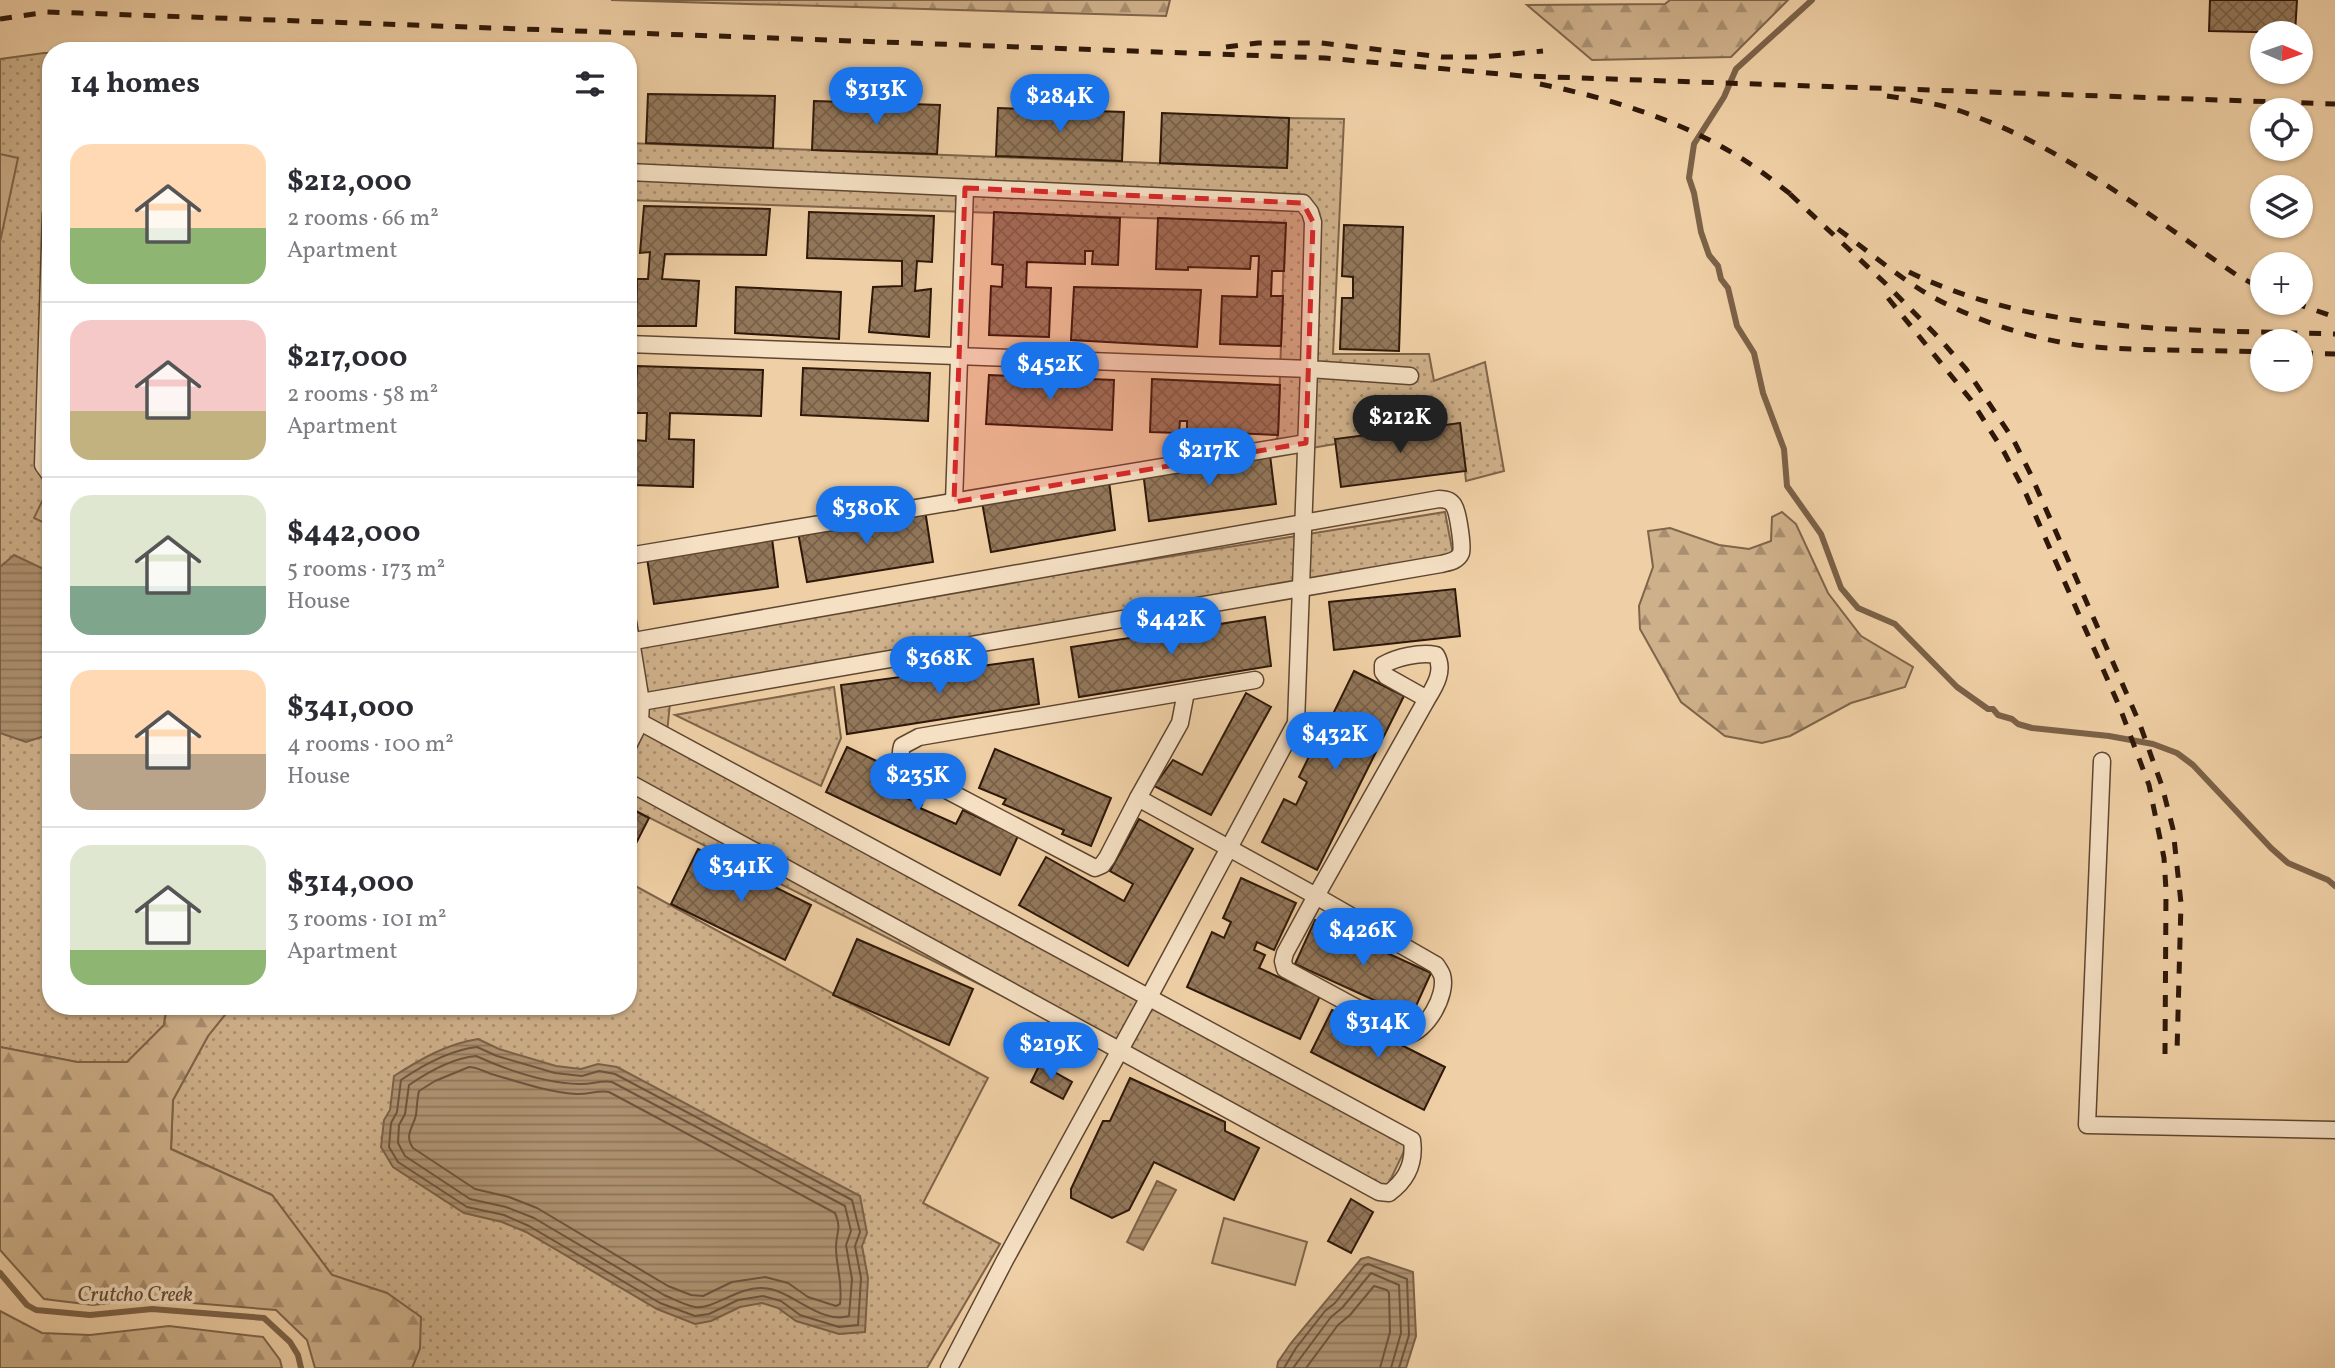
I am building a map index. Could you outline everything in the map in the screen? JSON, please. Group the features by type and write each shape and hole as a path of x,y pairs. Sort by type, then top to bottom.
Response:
{"street":[{"path":"637,172 1303,203 1313,222 1296,723 949,1368"},
{"path":"954,502 965,188"},
{"path":"637,344 1308,369 1410,376"},
{"path":"637,555 1306,443"},
{"path":"637,641 1439,499 1447,500 1454,506 1461,542 1461,552 1455,560 1441,564 641,702"},
{"path":"637,680 641,702 637,728"},
{"path":"1186,692 1180,723 1107,858 1095,868 910,771 903,764 900,755 902,746 919,737 1255,680"},
{"path":"1138,798 1229,847 1316,896 1436,965 1442,975 1443,987 1436,1007 1425,1025 1416,1033 1407,1035 1285,969 1283,961 1316,896 1427,699"},
{"path":"637,787 1378,1192 1389,1193 1399,1186 1412,1163 1412,1140 640,722"},
{"path":"2102,761 2087,1125 2335,1130"}],"highlighted area":[{"path":"965,188 1303,203 1313,222 1306,443 954,502"}],"green space":[{"path":"611,0 1170,0 1166,16"},
{"path":"1670,0 1788,0 1731,57 1592,60 1527,5 1665,4"},
{"path":"42,53 42,1015 166,1015 164,1025 127,1062 77,1062 0,1047 0,59"},
{"path":"1289,118 1344,119 1333,354 1429,354 1434,381 1485,362 1504,471 1466,481 1460,423 1270,455 1278,435 1285,223 637,200 637,143 1287,168"},
{"path":"0,154 18,158 0,242"},
{"path":"42,501 42,522 34,518"},
{"path":"1445,512 1453,554 671,693 666,743 1408,1143 1386,1189 637,812 637,643"},
{"path":"1782,512 1796,524 1828,593 1861,636 1913,667 1905,687 1851,703 1790,736 1762,743 1725,736 1681,702 1640,629 1639,606 1653,567 1648,531 1670,528 1719,545 1749,549 1771,541 1772,517"},
{"path":"834,687 841,738 821,786 675,715"},
{"path":"637,887 988,1078 923,1203 1000,1244 927,1368 412,1368 420,1348 387,1293 332,1275 272,1195 171,1149 173,1100 208,1036 225,1015 637,1015"},
{"path":"166,1015 225,1015 208,1036 173,1100 171,1149 272,1195 332,1275 387,1293 421,1317 420,1348 412,1368 315,1368 307,1340 276,1310 144,1299 93,1305 44,1299 0,1250 0,1047 77,1062 127,1062 164,1025"},
{"path":"1224,1218 1307,1242 1295,1285 1212,1263"},
{"path":"0,1311 42,1333 90,1335 169,1326 263,1337 280,1360 282,1368 0,1368"}],"water":[{"path":"14,555 42,568 42,737 26,742 0,733 0,567"},
{"path":"478,1039 499,1049 556,1066 581,1069 598,1064 617,1067 860,1196 867,1233 862,1246 868,1278 865,1332 839,1334 796,1321 778,1308 762,1303 740,1307 711,1321 695,1324 657,1309 526,1232 502,1222 464,1213 393,1167 381,1147 384,1120 390,1110 394,1076 444,1048"},
{"path":"1157,1181 1176,1190 1143,1250 1127,1242"},
{"path":"1368,1257 1413,1272 1416,1336 1406,1368 1277,1368 1291,1343 1361,1259"}],"building":[{"path":"2210,0 2297,0 2296,21 2250,21 2250,32 2209,31"},
{"path":"648,94 775,96 773,148 646,143"},
{"path":"814,101 940,105 937,154 812,150"},
{"path":"998,108 1124,112 1122,161 996,156"},
{"path":"1162,113 1289,118 1287,168 1160,163"},
{"path":"644,206 770,209 766,255 665,254 662,279 699,281 696,326 637,326 637,279 648,279 650,252 640,253"},
{"path":"809,212 934,216 932,262 917,261 915,291 931,289 929,337 869,332 873,287 902,286 902,261 807,258"},
{"path":"994,212 1120,218 1118,265 1092,264 1093,251 1085,251 1085,264 1027,262 1026,287 1051,288 1049,337 989,335 991,286 1002,287 1003,265 992,264"},
{"path":"1158,218 1286,223 1284,271 1272,271 1271,296 1283,296 1281,346 1220,344 1222,296 1257,297 1259,256 1251,256 1250,269 1156,269"},
{"path":"1344,225 1403,227 1399,351 1340,349 1342,298 1353,298 1353,277 1342,276"},
{"path":"736,287 841,292 839,339 735,333"},
{"path":"1074,287 1201,290 1197,347 1071,340"},
{"path":"637,366 763,370 761,416 670,413 669,439 694,440 693,487 637,485 637,440 646,441 647,413 637,413"},
{"path":"803,368 930,373 928,421 801,415"},
{"path":"989,375 1114,380 1112,430 986,424"},
{"path":"1152,379 1280,385 1278,435 1187,431 1187,421 1180,421 1179,433 1150,432"},
{"path":"1460,423 1466,471 1341,487 1335,439"},
{"path":"1270,455 1276,504 1149,521 1143,471"},
{"path":"1109,481 1115,530 991,552 982,502"},
{"path":"925,510 933,562 807,582 798,532"},
{"path":"772,538 778,587 654,604 647,558"},
{"path":"1455,589 1460,636 1334,650 1329,602"},
{"path":"1265,617 1271,666 1079,697 1071,647"},
{"path":"1033,659 1039,704 847,734 841,685"},
{"path":"1354,671 1404,696 1317,870 1262,842 1284,799 1296,805 1307,782 1299,777 1321,732 1333,738 1341,721 1332,716"},
{"path":"1246,693 1271,707 1211,815 1154,786 1173,760 1202,775"},
{"path":"847,747 902,773 893,792 922,805 920,808 956,824 963,810 1018,836 1000,875 826,792"},
{"path":"995,749 1111,798 1091,846 1062,834 1064,830 1003,804 1006,799 979,788"},
{"path":"637,812 649,818 637,841"},
{"path":"1139,819 1193,849 1128,966 1019,905 1046,857 1124,901 1133,884 1110,871"},
{"path":"698,849 811,905 785,960 671,904"},
{"path":"1241,878 1296,903 1274,950 1257,942 1254,950 1265,955 1259,968 1320,996 1300,1039 1187,987 1212,932 1224,938 1231,922 1223,918"},
{"path":"1315,920 1431,973 1411,1017 1295,964"},
{"path":"857,939 973,989 949,1045 833,995"},
{"path":"1332,1010 1445,1067 1424,1110 1311,1052"},
{"path":"1040,1064 1072,1082 1063,1099 1031,1082"},
{"path":"1130,1078 1225,1122 1225,1131 1259,1148 1234,1200 1154,1162 1129,1210 1112,1218 1071,1198 1071,1189 1103,1121 1110,1121"},
{"path":"1351,1199 1373,1212 1351,1253 1328,1241"}],"waterway":[{"path":"1812,0 1736,69 1724,97 1694,144 1689,178 1709,255 1718,266 1721,279 1728,288 1737,326 1754,353 1763,393 1784,449 1787,486 1821,534 1841,588 1858,608 1895,624 1957,687 1988,709 1993,709 1998,715 2032,728 2109,736 2153,744 2177,753 2193,765 2288,863 2328,880 2335,886"},
{"name":"Crutcho Creek","path":"0,1273 27,1305 36,1310 90,1315 152,1309 264,1318 290,1342 298,1355 301,1368"}],"railway":[{"path":"0,19 47,12 1325,58 1523,76 2335,104"},
{"path":"1226,47 1258,43 1321,43 1442,57 1482,57 1543,51"},
{"path":"1540,84 1651,114 1704,137 1759,170 1796,198"},
{"path":"1887,96 1956,110 2038,145 2107,186 2250,282"},
{"path":"1790,194 1886,284 1966,369 2013,439 2031,475 2139,722 2162,786 2173,829 2181,903 2177,1052"},
{"path":"1838,229 1929,295 1993,324 2039,338 2108,348 2250,352"},
{"path":"1909,272 1959,293 2011,308 2064,318 2172,329 2335,334"},
{"path":"1888,298 1971,400 2004,452 2026,494 2120,708 2149,785 2164,858 2166,890 2165,1054"},
{"path":"2313,309 2335,317"},
{"path":"2313,353 2335,354"}]}
